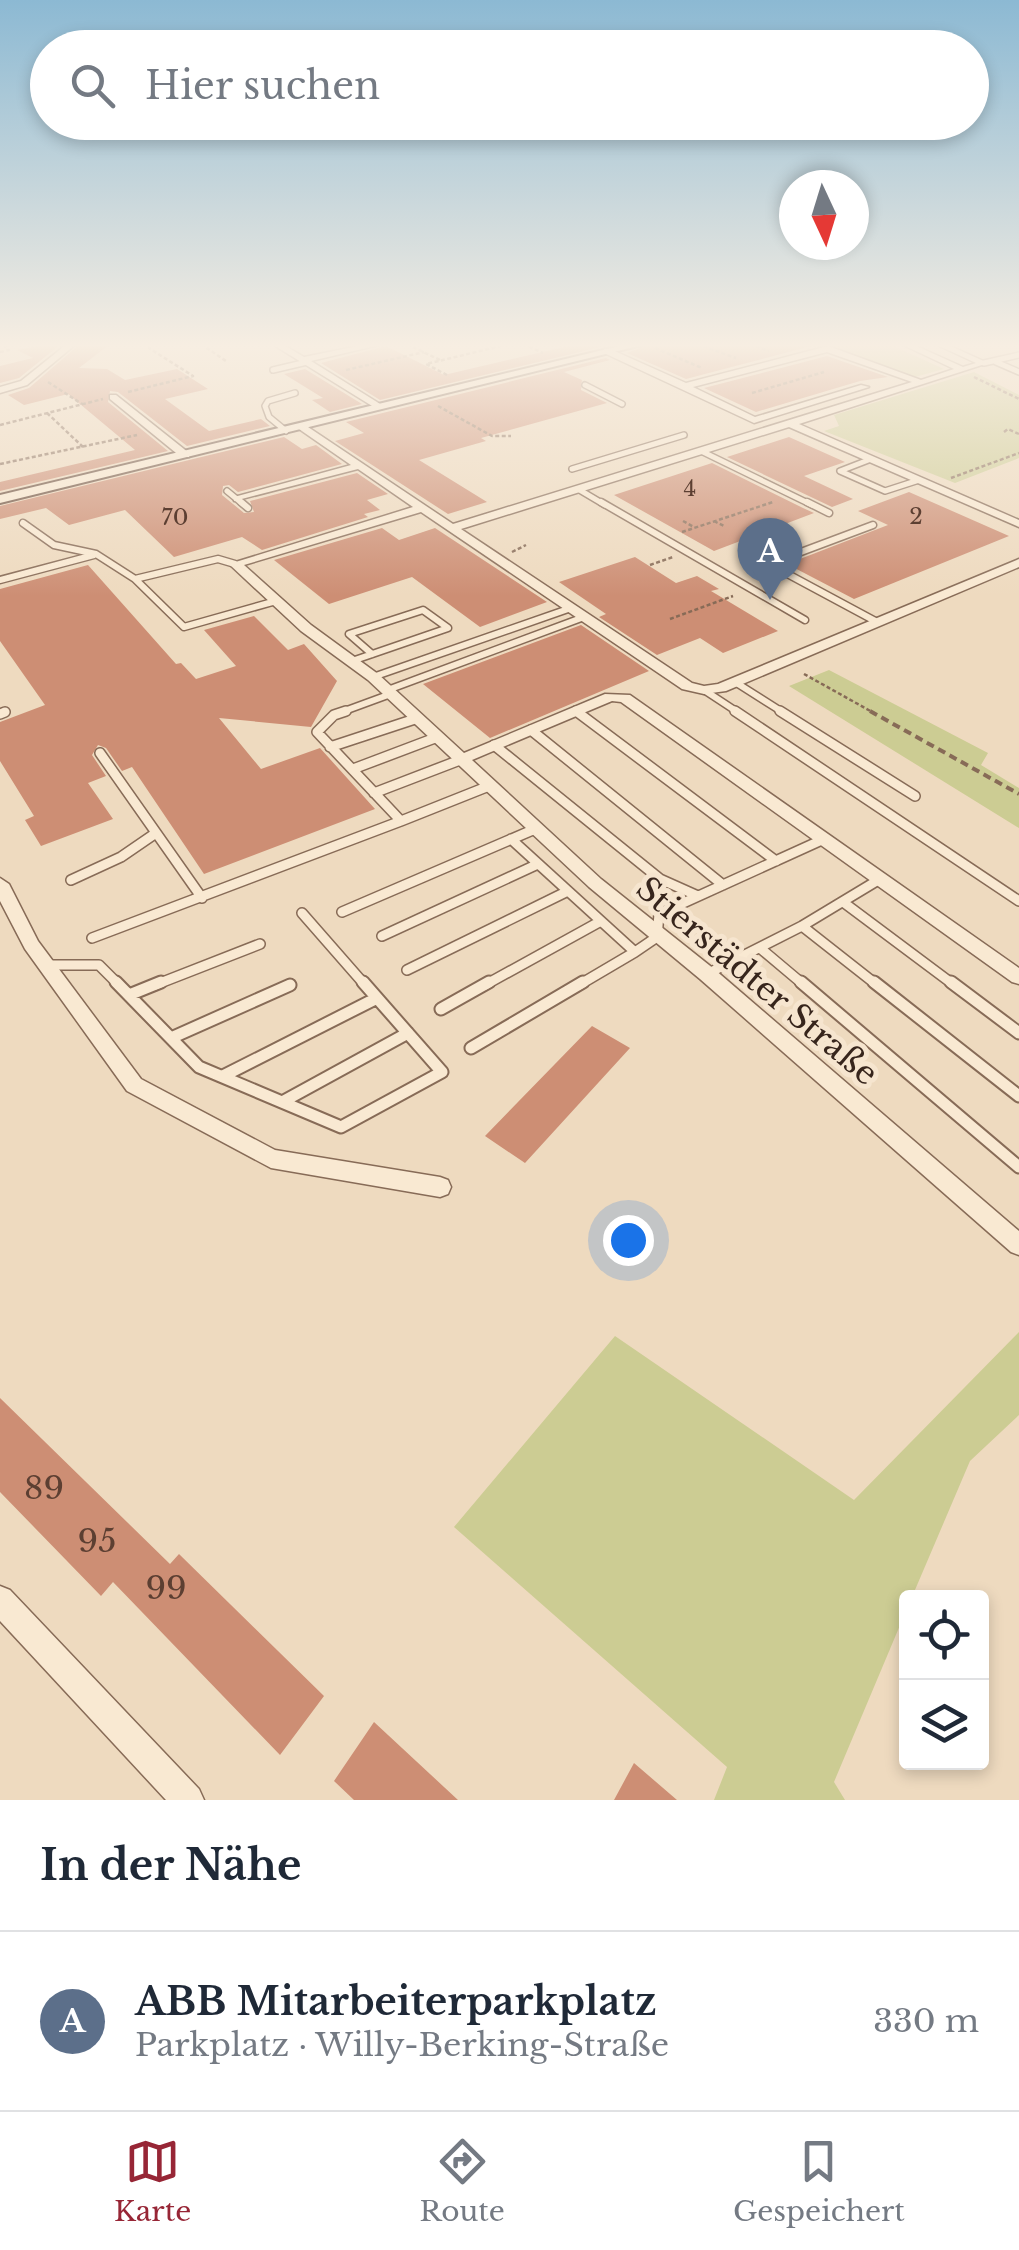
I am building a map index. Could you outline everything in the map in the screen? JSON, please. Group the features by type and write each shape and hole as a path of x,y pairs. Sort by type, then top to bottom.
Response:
{"main road":[{"path":"0,499 297,428"}],"street":[{"path":"151,428 186,455"},
{"path":"303,428 687,686 704,690 735,682 1019,563"},
{"path":"451,528 776,428"},
{"path":"798,428 1019,524"},
{"path":"238,500 359,466"},
{"path":"235,564 422,508"},
{"name":"Stierstädter Straße","path":"235,564 373,677 535,829 1019,1246"},
{"path":"460,760 610,696 625,698 1019,977"},
{"path":"0,884 46,965 134,1085 271,1159 440,1187"},
{"path":"0,1600 188,1800"}],"lane":[{"path":"572,468 684,435"},
{"path":"701,451 829,513"},
{"path":"871,459 840,470 885,491 918,480"},
{"path":"578,489 805,620"},
{"path":"227,491 248,508"},
{"path":"23,523 54,545 96,554 136,579 184,627 276,601"},
{"path":"873,525 769,564 877,622"},
{"path":"0,580 96,554"},
{"path":"136,579 218,559 235,564"},
{"path":"373,677 570,608"},
{"path":"352,661 448,628 423,610 349,634 372,654"},
{"path":"401,821 317,732 323,723 387,693 584,617"},
{"path":"735,682 915,796"},
{"path":"704,690 1019,902"},
{"path":"576,711 776,861"},
{"path":"330,747 414,719"},
{"path":"531,730 723,885"},
{"path":"352,770 436,738"},
{"path":"494,746 660,878 698,896"},
{"path":"100,753 202,898"},
{"path":"374,793 460,760"},
{"path":"92,938 489,786"},
{"path":"342,912 535,829"},
{"path":"72,880 121,857 156,833"},
{"path":"511,839 635,952"},
{"path":"470,1048 635,952 657,936 659,914 824,839"},
{"path":"382,936 538,864"},
{"path":"707,974 802,926 882,878"},
{"path":"407,970 568,891"},
{"path":"843,902 1019,1034"},
{"path":"46,965 99,964 200,1067 341,1127 442,1072 302,913"},
{"path":"441,1009 601,920"},
{"path":"802,926 1019,1096"},
{"path":"129,996 260,944"},
{"path":"760,948 1019,1167"},
{"path":"171,1038 290,985"},
{"path":"223,1076 377,998"},
{"path":"282,1102 408,1033"}],"path":[{"path":"63,428 83,447"},
{"path":"477,428 492,436 511,436"},
{"path":"1004,432 1008,429 1019,434"},
{"path":"0,464 155,431"},
{"path":"946,478 956,479 1019,454"},
{"path":"664,538 795,495"},
{"path":"683,521 694,528"},
{"path":"714,521 724,526"},
{"path":"670,619 751,589"},
{"path":"804,674 1019,794"}],"green space":[{"path":"1019,428 1019,458 955,483 824,431"},
{"path":"829,670 988,753 981,765 1019,788 1019,828 789,686"},
{"path":"1019,1332 1019,1415 970,1461 915,1590 899,1590 899,1628 834,1782 845,1800 714,1800 727,1767 454,1527 615,1336 854,1500"}],"building":[{"path":"109,428 140,428 168,451 0,491 0,482 135,450"},
{"path":"164,428 262,428 187,446"},
{"path":"356,428 517,428 419,460 487,502 448,514 335,441 364,433"},
{"path":"284,437 302,449 316,445 342,464 238,492 229,485 223,486 222,495 244,513 254,512 250,501 357,473 388,494 367,500 380,510 262,550 242,537 174,557 125,510 69,525 46,508 0,519 0,506"},
{"path":"789,437 845,462 804,476 853,499 832,507 727,457"},
{"path":"712,463 814,513 714,551 614,495"},
{"path":"909,492 1009,536 854,599 787,564 888,525 858,511"},
{"path":"382,528 399,540 435,528 547,602 480,627 412,577 329,604 274,560"},
{"path":"635,557 676,583 697,576 719,589 711,591 778,631 723,653 700,638 657,655 599,617 606,614 559,582"},
{"path":"88,565 176,664 181,663 196,679 236,666 204,630 254,616 288,650 304,644 337,681 311,727 219,718 261,769 320,748 375,809 204,874 132,767 122,771 106,748 98,745 92,755 106,776 88,783 113,819 41,846 25,820 34,816 0,761 0,722 45,705 0,641 0,589"},
{"path":"581,625 649,671 490,738 423,684"},
{"path":"592,1026 630,1048 525,1163 485,1136"},
{"path":"0,1398 170,1564 179,1554 324,1696 280,1755 113,1582 101,1596 0,1492"},
{"path":"374,1722 458,1800 354,1800 334,1781"},
{"path":"634,1763 677,1800 614,1800"}],"place":[{"name":"ABB Mitarbeiterparkplatz","path":"770,600"}]}
